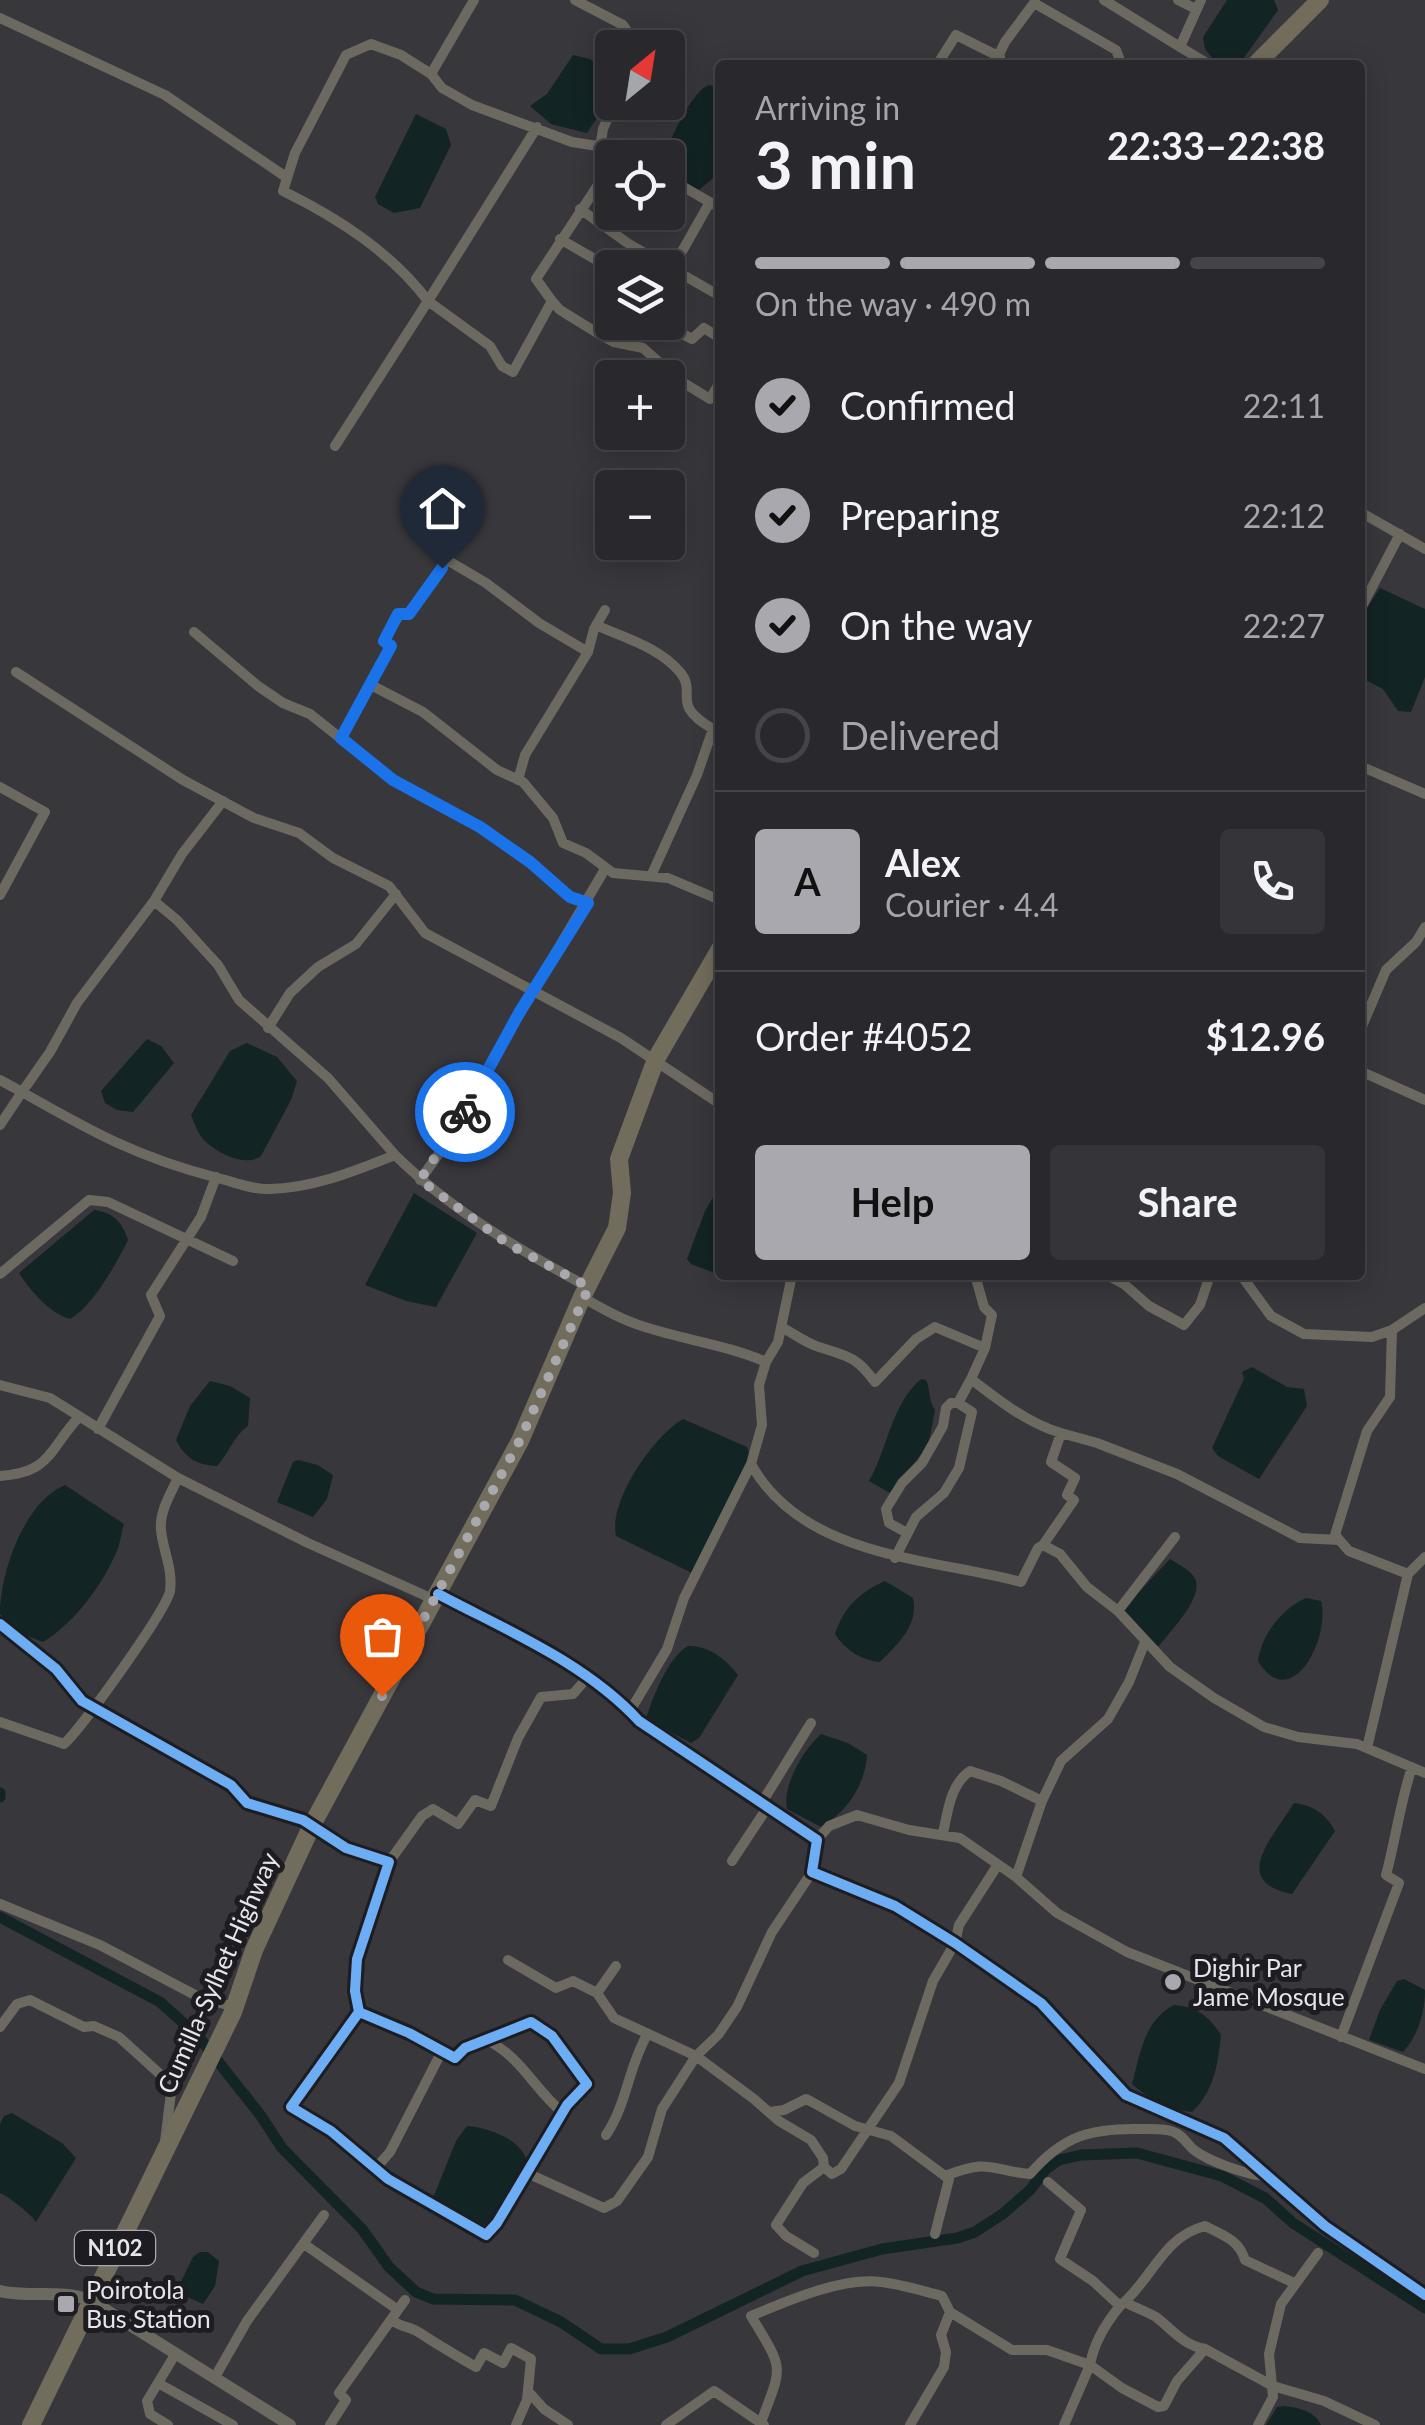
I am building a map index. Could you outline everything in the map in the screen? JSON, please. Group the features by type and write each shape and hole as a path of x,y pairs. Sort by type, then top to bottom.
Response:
{"highway":[{"path":"1261,60 1320,0"},
{"name":"Cumilla-Sylhet Highway","path":"30,2425 234,2010 254,1950 312,1825 520,1440 617,1228 622,1193 619,1159 656,1059 715,958"}],"street":[{"path":"431,74 474,0"},
{"path":"575,0 623,24 627,30"},
{"path":"1104,0 1124,5 1132,20 1202,60"},
{"path":"1178,0 1198,5 1180,47"},
{"path":"997,60 1005,42 1034,2 1116,50 1120,60"},
{"path":"0,18 165,95 286,177"},
{"path":"940,60 956,34 995,60"},
{"path":"552,300 513,372 502,366 490,346 428,301 361,235 283,191 286,177 346,55 371,44 385,47 431,74 442,88 472,105 595,147"},
{"path":"335,446 537,126"},
{"path":"595,185 536,279 560,310 598,334 643,348 679,380 710,398 715,390"},
{"path":"685,188 715,205 685,250"},
{"path":"580,210 637,250"},
{"path":"560,240 595,260"},
{"path":"685,280 715,294"},
{"path":"685,336 692,340 704,328 715,335"},
{"path":"1365,515 1425,549"},
{"path":"1365,600 1400,534"},
{"path":"341,738 389,653 391,646 384,641 398,614 409,614 447,560 588,652"},
{"path":"518,780 525,754 588,652 606,610"},
{"path":"596,626 662,655 684,678 686,704 692,715 715,727"},
{"path":"194,632 258,686 310,714 393,780 480,827 530,862 570,897 588,903"},
{"path":"16,672 183,780 254,818 299,833 333,858 389,886 425,934 534,989 656,1059 715,1100"},
{"path":"371,685 423,712 497,770 518,780 552,818 562,843 586,853 612,873 681,881 715,898"},
{"path":"651,876 715,730"},
{"path":"1365,768 1425,794"},
{"path":"0,787 45,812 0,895"},
{"path":"0,1124 50,1052 77,1003 223,801"},
{"path":"420,1180 453,1134 605,869"},
{"path":"268,1028 290,992 318,967 356,944 396,894"},
{"path":"154,900 218,965 239,1000 328,1078 420,1180 616,1317 738,1350 766,1362"},
{"path":"1365,1018 1386,970 1425,927"},
{"path":"1365,1073 1425,1100"},
{"path":"0,1080 106,1140 180,1170 267,1190 330,1180 395,1155"},
{"path":"98,1429 160,1316 152,1295 188,1238 216,1177"},
{"path":"0,1274 88,1200 108,1202 233,1262"},
{"path":"630,1712 668,1649 684,1598 751,1464 762,1425 760,1385 766,1362 778,1342 791,1280"},
{"path":"958,1403 985,1348 992,1315 984,1307 976,1280"},
{"path":"1116,1280 1149,1306 1184,1325 1200,1305 1208,1280"},
{"path":"1246,1280 1272,1316 1304,1334 1360,1338 1392,1330 1425,1308"},
{"path":"781,1327 820,1348 832,1348 850,1356 875,1382 916,1339 935,1328 985,1348"},
{"path":"1392,1330 1390,1397 1368,1431 1335,1535 1349,1551 1408,1574"},
{"path":"972,1379 990,1396 1044,1427 1098,1442 1176,1474 1300,1538 1339,1540"},
{"path":"0,1385 50,1398 178,1478 308,1543 437,1597 550,1654 617,1697 639,1721 817,1840"},
{"path":"895,1558 916,1518 944,1493 959,1468 972,1412 958,1403 946,1408 943,1426 922,1462 902,1483 886,1509 889,1523 907,1533"},
{"path":"0,1476 33,1470 48,1459 79,1417"},
{"path":"751,1464 763,1485 783,1505 832,1532 895,1558 1022,1582 1038,1548 1074,1500 1067,1495 1076,1478 1051,1462 1061,1433"},
{"path":"0,1722 64,1744 114,1682 169,1595 171,1573 161,1529 163,1512 178,1478"},
{"path":"1118,1610 1175,1538"},
{"path":"1043,1545 1060,1554 1087,1587 1118,1610 1184,1679 1264,1727 1298,1737 1357,1744 1425,1773"},
{"path":"1367,1748 1408,1574 1425,1556"},
{"path":"0,1624 48,1662 82,1701 231,1785 248,1803 312,1825 346,1848 389,1862"},
{"path":"1016,1878 1060,1761 1108,1719 1145,1642"},
{"path":"359,2012 456,2058 462,2050 531,2022 552,2036 587,2084 563,2112 486,2235 375,2169 331,2132 292,2107 359,2012 355,1991 357,1959 389,1862 422,1816 433,1810 458,1824 475,1800 490,1806 518,1738 540,1698 573,1694 588,1678"},
{"path":"732,1861 812,1723"},
{"path":"1341,2037 1399,1883 1386,1874 1396,1841 1399,1803 1412,1767"},
{"path":"943,1833 953,1792 964,1774 970,1772 1000,1781 1042,1802"},
{"path":"526,2173 604,2208 618,2201 648,2157 662,2109 696,2056 718,2035 737,2007 772,1932 812,1872 817,1840 829,1826 857,1815 913,1831 943,1833 972,1846 1056,1914 1127,1952 1425,2070"},
{"path":"508,1960 556,1988 573,1980 597,1992 614,2018 696,2056 810,2140 832,2174 841,2169 900,2083 933,1981 955,1944 959,1925 997,1866"},
{"path":"812,1872 896,1906 1041,2003 1126,2095 1224,2138 1324,2226 1425,2295"},
{"path":"0,1904 100,1945 197,1996 234,2010"},
{"path":"597,1992 616,1966"},
{"path":"0,2028 17,2004 30,2000 84,2027 94,2026 119,2036 172,2084 166,2148"},
{"path":"606,2135 621,2110 632,2060 647,2036"},
{"path":"485,2039 520,2062 544,2096 563,2112"},
{"path":"375,2169 390,2152 442,2051"},
{"path":"770,2112 806,2099 855,2126 890,2136 946,2176 949,2180 935,2234"},
{"path":"946,2176 979,2165 1030,2174 1080,2134 1130,2129 1171,2131 1182,2136 1197,2153 1254,2176 1266,2176"},
{"path":"814,2254 776,2225 803,2183 824,2167"},
{"path":"1048,2182 1081,2210 1060,2259 1122,2304 1154,2316 1191,2345 1206,2349 1273,2386 1332,2405 1375,2425"},
{"path":"215,2377 247,2321 324,2216"},
{"path":"1064,2425 1102,2330 1176,2238 1205,2226 1234,2242 1245,2260 1294,2283"},
{"path":"304,2244 398,2310 401,2328 417,2330 476,2367 484,2353 502,2363 511,2348 532,2359 528,2391 516,2425"},
{"path":"1258,2425 1273,2397 1269,2354 1282,2304 1318,2253"},
{"path":"666,2425 714,2391 761,2424 780,2368 751,2316 809,2294 856,2282 878,2281 942,2296 950,2312 1012,2350 1047,2350 1090,2365 1122,2388 1164,2406 1177,2381 1206,2349"},
{"path":"0,2291 72,2294 90,2300 215,2377 272,2420 290,2425"},
{"path":"330,2425 346,2400 340,2393 398,2310"},
{"path":"910,2425 944,2368 946,2352 941,2335 950,2312"},
{"path":"168,2425 150,2414 147,2401 176,2353"},
{"path":"158,2383 234,2425"},
{"path":"528,2391 544,2409 568,2425"}],"shaded area":[{"path":"1227,0 1274,0 1278,10 1242,60 1214,60 1205,49 1203,37"},
{"path":"573,55 595,63 596,120 587,133 551,124 530,106 547,94"},
{"path":"715,87 715,176 699,190 685,182 685,140 671,140 703,89"},
{"path":"416,114 446,129 451,145 420,208 394,213 378,204 375,197"},
{"path":"1380,588 1425,609 1425,677 1411,712 1398,711 1383,689 1365,680 1365,611"},
{"path":"147,1039 161,1046 174,1063 133,1112 117,1110 105,1103 101,1091"},
{"path":"247,1043 277,1057 297,1081 261,1156 246,1160 230,1157 208,1143 191,1115 230,1051"},
{"path":"414,1193 477,1233 436,1307 406,1301 365,1285"},
{"path":"715,1194 715,1273 687,1259"},
{"path":"94,1210 116,1219 128,1240 95,1295 70,1319 48,1306 19,1273"},
{"path":"1252,1367 1287,1387 1304,1389 1307,1406 1259,1479 1218,1456 1212,1448 1244,1379 1242,1372"},
{"path":"921,1379 926,1380 935,1410 928,1446 890,1493 869,1481 896,1414"},
{"path":"210,1381 230,1386 250,1398 248,1426 217,1466 192,1459 176,1440 190,1406"},
{"path":"683,1419 747,1447 750,1457 692,1573 616,1536 619,1505 626,1488 647,1454"},
{"path":"293,1462 318,1465 333,1475 327,1499 313,1517 277,1502"},
{"path":"65,1485 124,1524 117,1551 94,1592 65,1625 43,1642 20,1633 0,1614 1,1597 10,1560 26,1522 50,1494"},
{"path":"1170,1559 1192,1574 1196,1589 1184,1615 1156,1646 1123,1609"},
{"path":"885,1581 913,1598 914,1608 906,1633 880,1662 854,1653 835,1634 854,1602"},
{"path":"1306,1598 1321,1601 1323,1616 1314,1650 1296,1675 1284,1680 1271,1676 1258,1661 1263,1642 1281,1616"},
{"path":"688,1646 716,1654 738,1675 699,1738 691,1743 646,1719 668,1668"},
{"path":"821,1734 848,1743 867,1755 863,1777 853,1797 821,1827 787,1809 786,1800 796,1768"},
{"path":"1294,1803 1318,1811 1335,1831 1292,1894 1273,1888 1259,1869 1268,1844"},
{"path":"1404,1979 1425,1990 1420,2023 1403,2052 1369,2040 1380,2010 1397,1981"},
{"path":"1174,2005 1202,2014 1221,2035 1214,2077 1192,2112 1159,2103 1132,2084 1150,2029"},
{"path":"12,2113 62,2143 76,2158 36,2222 0,2193 0,2124 4,2116"},
{"path":"467,2126 504,2136 525,2155 528,2164 493,2224 469,2220 433,2198 456,2141"},
{"path":"208,2252 219,2261 215,2286 203,2304 176,2292 193,2257"},
{"path":"1277,2407 1311,2413 1321,2425 1266,2425"}],"waterway":[{"path":"0,1917 160,2002 198,2036 282,2148 362,2229 389,2267 416,2292 433,2299 515,2300 561,2322 601,2349 629,2349 667,2337 802,2271 882,2249 975,2232 1030,2190 1046,2169 1059,2160 1081,2155 1137,2153 1222,2176 1265,2198 1293,2223 1425,2308"}],"cycle path":[{"path":"438,1594 544,1649 595,1682 639,1721 817,1840 812,1872 895,1906 955,1943 1041,2003 1126,2095 1224,2138 1325,2226 1425,2295"},
{"path":"0,1624 56,1669 82,1701 231,1785 247,1803 303,1820 346,1848 389,1862 357,1959 355,1991 359,2012 291,2107 331,2131 388,2179 486,2235 567,2105 587,2084 552,2036 531,2022 465,2048 455,2058 359,2012"}],"way so far":[{"path":"382,1696 520,1440 589,1287 508,1244 420,1180 465,1112"}],"place":[{"name":"Dighir Par Jame Mosque","path":"1173,1982"},
{"name":"Poirotola Bus Station","path":"66,2304"}],"route":[{"path":"442,568 409,614 398,614 384,641 391,646 384,662 341,738 393,780 480,827 530,862 570,897 588,903 519,1013 465,1112"}]}
